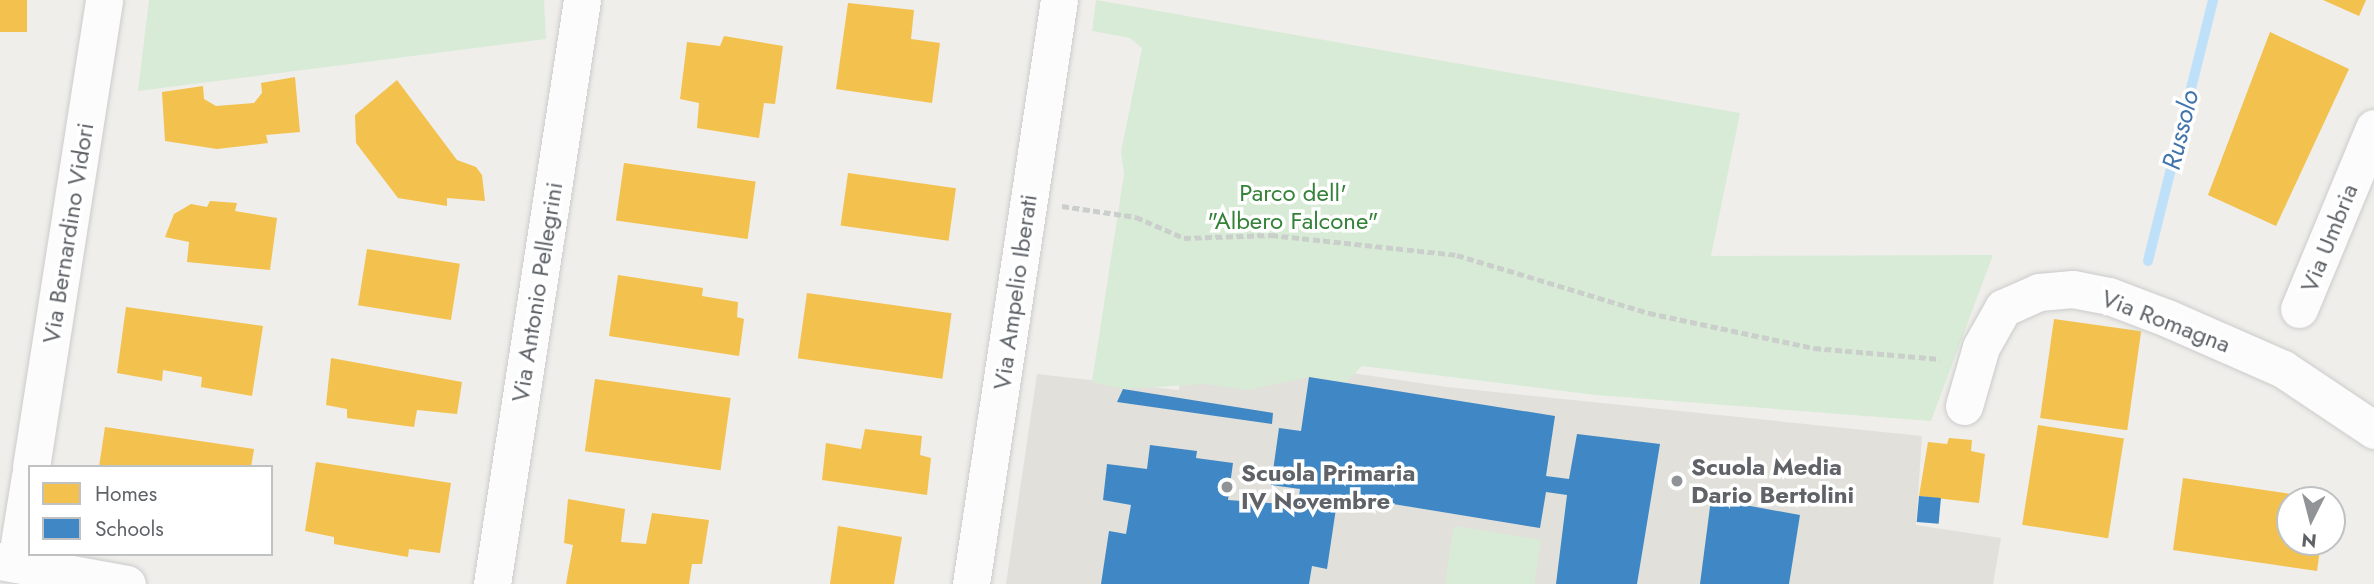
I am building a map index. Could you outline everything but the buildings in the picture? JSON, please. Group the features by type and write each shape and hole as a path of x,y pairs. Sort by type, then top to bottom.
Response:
{"street":[{"name":"Via Bernardino Vidori","path":"31,465 104,0"},
{"name":"Via Antonio Pellegrini","path":"492,584 582,0"},
{"name":"Via Ampelio Iberati","path":"971,584 1059,0"},
{"name":"Via Umbria","path":"2299,309 2374,128"},
{"name":"Via Romagna","path":"1964,406 1981,347 2003,308 2018,299 2039,292 2074,289 2109,296 2283,369 2374,430"},
{"path":"28,484 8,562 127,584"}],"path":[{"path":"1028,202 1136,217 1184,238 1271,235 1457,255 1649,313 1814,348 1933,361 1981,347"}],"shaded area":[{"path":"1182,348 1447,387 1922,436 1916,525 2001,538 1993,584 1006,584 1037,374 1179,390"}],"green space":[{"path":"149,0 544,0 546,39 138,91"},
{"name":"Parco dell' \"Albero Falcone\"","path":"1096,0 1740,113 1711,256 1993,255 1931,421 1596,395 1362,366 1346,382 1309,377 1247,390 1206,384 1123,389 1092,382 1124,174 1121,152 1142,48 1130,38 1092,31"},
{"path":"1454,526 1541,540 1534,584 1445,584"}],"waterway":[{"name":"Russolo","path":"2148,261 2213,0"}],"place":[{"name":"Scuola Media Dario Bertolini","path":"1677,481"},
{"name":"Scuola Primaria IV Novembre","path":"1227,487"}]}
